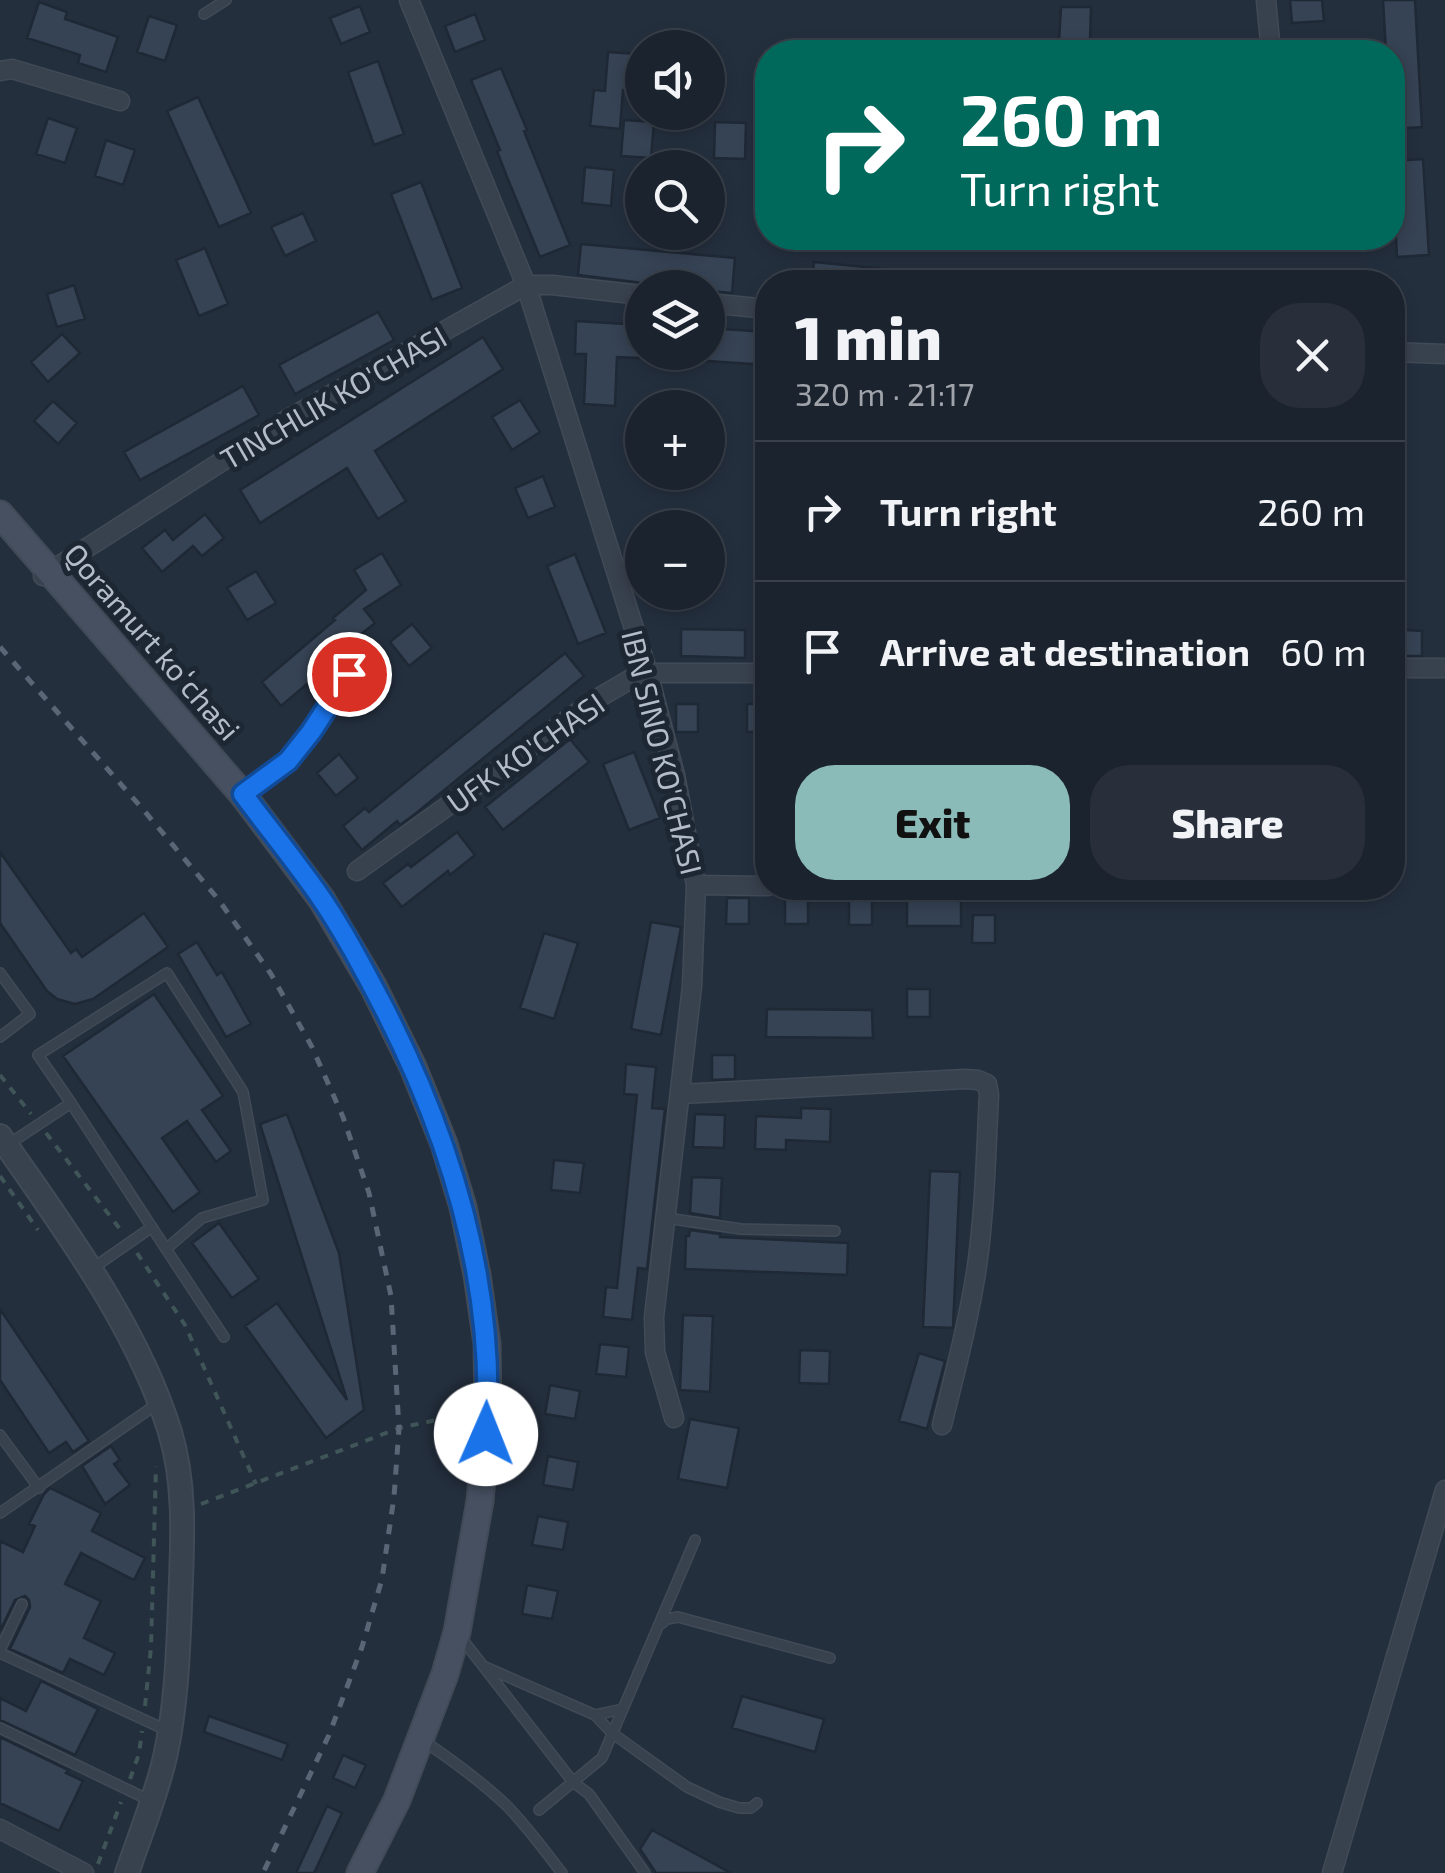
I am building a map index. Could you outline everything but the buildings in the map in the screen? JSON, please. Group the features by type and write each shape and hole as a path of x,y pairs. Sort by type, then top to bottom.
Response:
{"main road":[{"name":"Qoramurt koʻchasi","path":"0,514 238,803 315,907 362,985 420,1105 455,1208 478,1342 480,1411 471,1503 449,1628 393,1779 348,1873"},
{"name":"Qoramurt koʻchasi","path":"0,526 243,794 322,900 413,1066 464,1207 487,1344 488,1411 480,1501 458,1632 397,1800 360,1873"}],"street":[{"name":"IBN SINO KO'CHASI","path":"410,0 526,285 648,674 675,776 696,885 692,986 654,1317 655,1352 674,1418"},
{"path":"1266,0 1271,40"},
{"path":"0,72 12,69 120,101"},
{"path":"526,285 625,293"},
{"name":"TINCHLIK KO'CHASI","path":"46,574 288,419 526,285"},
{"path":"725,304 755,308"},
{"path":"1405,352 1445,354"},
{"path":"1405,668 1445,668"},
{"name":"UFK KO'CHASI","path":"357,871 594,700 629,680 648,674 755,672"},
{"path":"696,885 755,886"},
{"path":"681,1094 965,1080 986,1084 989,1095 977,1264 942,1426"},
{"path":"3,1140 91,1270 131,1342 159,1403 174,1450 182,1511 178,1655 166,1755 127,1873"},
{"path":"1332,1873 1445,1490"},
{"path":"0,1829 84,1873"}],"lane":[{"path":"204,14 226,0"},
{"path":"243,794 288,761 349,674"},
{"path":"0,973 30,1014 0,1038"},
{"path":"166,1249 202,1218 262,1200 243,1092 167,973 38,1055 224,1337"},
{"path":"3,1140 40,1125 71,1103"},
{"path":"666,1218 742,1229 835,1231"},
{"path":"91,1270 152,1227"},
{"path":"0,1513 159,1403"},
{"path":"0,1434 39,1488"},
{"path":"539,1810 602,1758 695,1540"},
{"path":"22,1604 0,1652 169,1731"},
{"path":"658,1625 678,1617 830,1658"},
{"path":"458,1632 573,1782 588,1794 644,1873"},
{"path":"483,1666 595,1715 612,1734 688,1787 739,1808 751,1808 757,1803"},
{"path":"595,1715 622,1710"},
{"path":"0,1728 151,1801"},
{"path":"421,1739 506,1804 562,1873"}],"path":[{"path":"0,1075 108,1210 186,1325 256,1484"},
{"path":"0,1176 46,1241"},
{"path":"182,1511 400,1428 480,1411"},
{"path":"95,1873 139,1754 151,1646 156,1466"}],"railway":[{"path":"0,647 218,899 271,974 312,1047 343,1117 369,1193 391,1296 399,1428 382,1579 329,1735 263,1873"}],"route":[{"path":"349,674 288,761 243,794 322,900 348,942 430,1105 464,1207 478,1275 487,1344 486,1434"}]}
